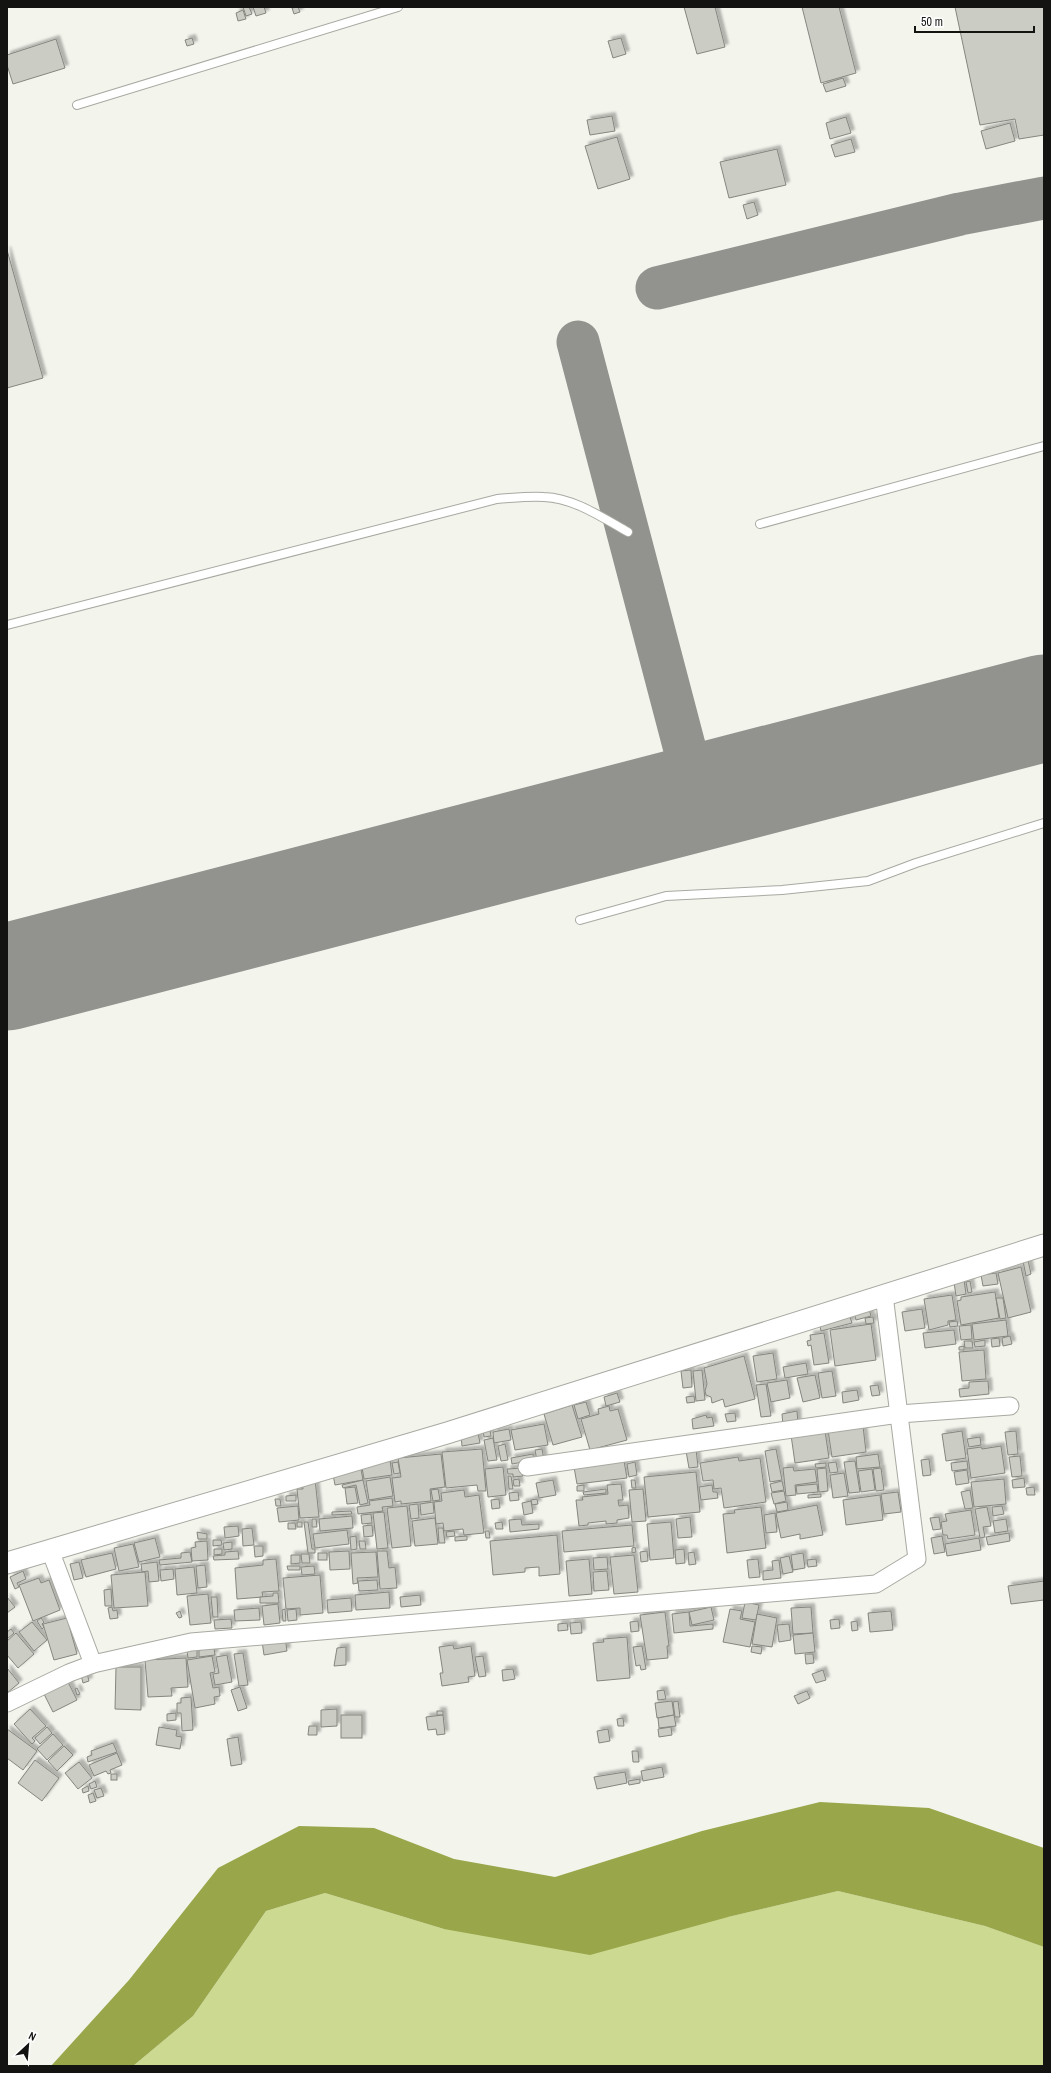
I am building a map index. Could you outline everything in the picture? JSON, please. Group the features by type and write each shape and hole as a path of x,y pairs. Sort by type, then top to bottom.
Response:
{"street":[{"path":"7,1563 447,1433 1044,1245"},
{"path":"7,1703 69,1673 93,1664 191,1642 876,1584 917,1559 884,1295"},
{"path":"527,1467 899,1414 1010,1406"},
{"path":"50,1550 93,1664"}],"lane":[{"path":"77,105 398,7"},
{"path":"760,524 1044,446"},
{"path":"7,625 497,499 545,497 564,500 592,512 628,532"},
{"path":"580,920 666,896 782,890 868,881 916,863 1044,823"}],"shaded area":[{"path":"820,1802 929,1808 1044,1848 1044,1947 985,1926 838,1891 728,1917 590,1955 444,1929 325,1893 266,1911 193,2016 133,2066 51,2066 129,1980 218,1868 299,1826 374,1828 454,1859 555,1877 702,1831"},
{"path":"838,1891 985,1926 1044,1947 1044,2066 133,2066 193,2016 266,1911 325,1893 444,1929 728,1917"}],"building":[{"path":"243,7 249,7 252,14 246,16"},
{"path":"253,7 264,7 266,13 256,16"},
{"path":"298,7 300,12 294,14 292,8"},
{"path":"684,7 715,7 725,47 697,54"},
{"path":"802,7 839,7 856,73 821,83"},
{"path":"955,7 1044,7 1044,135 1019,139 1015,119 980,125"},
{"path":"243,10 246,19 238,21 236,13"},
{"path":"192,38 194,44 187,46 185,40"},
{"path":"621,38 626,54 613,58 608,41"},
{"path":"56,39 65,68 13,84 7,65 7,55"},
{"path":"843,78 846,86 826,92 823,84"},
{"path":"612,116 615,131 590,135 587,120"},
{"path":"846,117 851,133 830,139 826,123"},
{"path":"1010,123 1015,141 986,149 981,131"},
{"path":"617,137 630,179 598,189 585,146"},
{"path":"851,139 855,152 835,157 831,145"},
{"path":"777,149 786,185 729,198 720,162"},
{"path":"754,202 758,215 747,219 743,205"},
{"path":"7,250 43,378 7,388"},
{"path":"1028,1260 1031,1274 1026,1276 1023,1261"},
{"path":"1021,1267 1031,1312 1008,1318 998,1273"},
{"path":"996,1273 998,1284 983,1286 981,1275"},
{"path":"964,1280 966,1294 956,1296 954,1282"},
{"path":"970,1281 972,1292 968,1293 966,1282"},
{"path":"995,1292 999,1318 961,1325 957,1301 961,1300 961,1297"},
{"path":"952,1295 956,1320 948,1321 948,1325 929,1330 924,1299"},
{"path":"996,1298 1003,1298 1006,1318 1000,1319"},
{"path":"869,1309 871,1316 856,1320 854,1312"},
{"path":"922,1309 925,1328 905,1331 902,1312"},
{"path":"849,1314 852,1323 821,1331 819,1322"},
{"path":"873,1317 874,1323 866,1324 865,1318"},
{"path":"1006,1320 1008,1336 974,1340 972,1324"},
{"path":"957,1321 958,1326 950,1327 949,1322"},
{"path":"871,1324 876,1360 835,1366 830,1330"},
{"path":"971,1325 972,1339 961,1340 959,1326"},
{"path":"954,1330 956,1344 925,1348 923,1333"},
{"path":"824,1333 829,1363 814,1365 811,1345 808,1346 807,1341 811,1340 810,1335"},
{"path":"1010,1336 1012,1344 1003,1346 1002,1338"},
{"path":"999,1338 1000,1346 992,1347 991,1339"},
{"path":"985,1340 985,1346 975,1347 974,1342"},
{"path":"964,1341 972,1341 973,1348 965,1348"},
{"path":"964,1346 964,1350 959,1350 959,1347"},
{"path":"984,1350 986,1379 962,1381 959,1352"},
{"path":"773,1353 777,1379 757,1382 753,1356"},
{"path":"744,1356 755,1399 725,1407 723,1399 712,1403 711,1397 706,1395 705,1391 707,1384 704,1368"},
{"path":"806,1363 808,1374 785,1378 783,1367"},
{"path":"691,1370 692,1387 683,1388 681,1371"},
{"path":"702,1370 705,1400 696,1401 693,1371"},
{"path":"832,1371 836,1396 822,1398 818,1373"},
{"path":"815,1375 820,1398 803,1402 797,1378"},
{"path":"787,1380 790,1398 771,1402 767,1383"},
{"path":"988,1381 989,1394 960,1397 959,1389 969,1388 969,1382"},
{"path":"766,1384 771,1416 761,1417 756,1385"},
{"path":"878,1385 880,1395 872,1396 870,1386"},
{"path":"857,1390 859,1400 843,1403 842,1392"},
{"path":"617,1393 620,1402 606,1406 604,1397"},
{"path":"694,1396 695,1402 687,1403 686,1397"},
{"path":"586,1402 590,1415 578,1419 574,1405"},
{"path":"572,1405 582,1437 553,1445 544,1414"},
{"path":"609,1406 610,1411 618,1409 627,1440 590,1450 581,1419 599,1414 598,1409"},
{"path":"797,1411 798,1424 783,1426 782,1414"},
{"path":"735,1413 736,1421 727,1422 725,1414"},
{"path":"706,1415 707,1418 712,1417 714,1426 693,1429 692,1419"},
{"path":"544,1424 548,1445 515,1450 511,1430"},
{"path":"863,1426 866,1452 832,1457 828,1430"},
{"path":"509,1429 511,1440 494,1443 493,1432"},
{"path":"490,1430 491,1436 484,1437 483,1431"},
{"path":"825,1431 829,1458 795,1463 791,1435"},
{"path":"962,1431 966,1458 946,1461 942,1434"},
{"path":"1016,1431 1018,1454 1008,1455 1005,1432"},
{"path":"478,1433 480,1443 462,1446 461,1436"},
{"path":"980,1437 981,1445 969,1447 967,1439"},
{"path":"493,1438 497,1460 488,1461 484,1440"},
{"path":"505,1444 508,1460 501,1461 498,1446"},
{"path":"1001,1446 1005,1473 971,1478 967,1449 981,1447 982,1449"},
{"path":"482,1449 486,1491 478,1491 477,1485 446,1488 442,1452"},
{"path":"542,1449 544,1460 537,1461 535,1450"},
{"path":"696,1449 698,1467 689,1468 686,1451"},
{"path":"776,1449 782,1480 770,1482 765,1451"},
{"path":"441,1454 445,1487 430,1489 431,1501 401,1504 401,1501 395,1502 392,1478 401,1477 398,1458"},
{"path":"533,1454 534,1460 512,1464 511,1458"},
{"path":"878,1454 880,1467 857,1469 856,1457"},
{"path":"1020,1456 1022,1476 1012,1477 1009,1457"},
{"path":"738,1457 739,1461 760,1458 766,1502 724,1508 721,1488 714,1489 713,1480 703,1481 700,1463"},
{"path":"929,1459 931,1475 923,1476 921,1460"},
{"path":"390,1460 392,1475 364,1479 361,1462"},
{"path":"624,1461 627,1478 577,1484 574,1467"},
{"path":"855,1461 860,1492 849,1493 844,1462"},
{"path":"967,1461 968,1469 952,1471 951,1463"},
{"path":"398,1462 400,1473 394,1474 392,1463"},
{"path":"635,1462 637,1475 629,1477 627,1464"},
{"path":"836,1462 838,1472 830,1473 828,1463"},
{"path":"826,1463 826,1467 816,1468 815,1464"},
{"path":"360,1464 363,1480 335,1485 332,1469"},
{"path":"503,1467 506,1495 488,1497 485,1469"},
{"path":"793,1467 794,1471 815,1469 817,1482 795,1485 796,1495 786,1496 783,1468"},
{"path":"522,1468 523,1476 513,1477 513,1474 508,1474 507,1469"},
{"path":"826,1468 828,1491 819,1492 817,1469"},
{"path":"881,1468 884,1490 876,1491 873,1469"},
{"path":"872,1469 875,1490 861,1492 858,1471"},
{"path":"967,1470 969,1483 956,1485 954,1472"},
{"path":"696,1472 700,1512 648,1517 644,1477"},
{"path":"844,1473 848,1496 833,1498 830,1475"},
{"path":"508,1476 511,1476 513,1489 509,1489"},
{"path":"390,1477 393,1496 369,1500 366,1481"},
{"path":"1024,1478 1025,1487 1013,1488 1012,1480"},
{"path":"315,1479 319,1517 300,1518 297,1489 303,1489 302,1481"},
{"path":"519,1479 520,1486 514,1486 513,1480"},
{"path":"1004,1479 1006,1504 974,1507 971,1482"},
{"path":"363,1480 368,1503 360,1505 356,1485 343,1488 342,1485"},
{"path":"553,1480 556,1495 539,1498 536,1483"},
{"path":"631,1480 635,1480 636,1488 632,1488"},
{"path":"782,1481 784,1490 772,1492 770,1484"},
{"path":"621,1484 623,1500 618,1500 619,1506 628,1505 629,1518 617,1520 617,1523 606,1524 606,1521 588,1523 588,1525 579,1526 576,1500 583,1500 582,1497 608,1494 607,1485"},
{"path":"817,1484 818,1492 797,1494 796,1486"},
{"path":"584,1485 584,1491 577,1491 577,1486"},
{"path":"712,1485 713,1492 717,1492 718,1498 701,1500 699,1487"},
{"path":"355,1487 358,1503 347,1504 345,1488"},
{"path":"1034,1487 1035,1495 1027,1495 1026,1488"},
{"path":"438,1489 440,1500 433,1501 431,1490"},
{"path":"606,1489 606,1493 584,1495 583,1492"},
{"path":"643,1489 646,1521 632,1522 629,1490"},
{"path":"464,1490 465,1497 479,1495 484,1533 464,1535 463,1529 444,1531 443,1523 436,1524 434,1502 442,1501 441,1493"},
{"path":"970,1490 973,1508 965,1509 961,1492"},
{"path":"784,1491 786,1501 774,1504 771,1493"},
{"path":"518,1492 519,1500 510,1501 509,1493"},
{"path":"898,1492 901,1512 884,1514 881,1494"},
{"path":"821,1494 821,1497 808,1498 808,1495"},
{"path":"296,1495 296,1501 286,1501 286,1496"},
{"path":"880,1495 883,1520 846,1525 843,1500"},
{"path":"392,1498 393,1506 382,1507 383,1511 358,1514 357,1507 370,1505 369,1501"},
{"path":"275,1499 280,1499 281,1506 276,1506"},
{"path":"499,1499 500,1508 492,1509 491,1500"},
{"path":"537,1499 538,1504 532,1505 531,1500"},
{"path":"531,1501 533,1513 524,1515 522,1503"},
{"path":"433,1502 434,1513 421,1515 420,1504"},
{"path":"787,1502 788,1510 777,1512 775,1504"},
{"path":"418,1504 419,1518 411,1519 409,1505"},
{"path":"817,1505 823,1535 800,1539 800,1534 781,1538 776,1513"},
{"path":"298,1506 299,1520 279,1522 277,1508"},
{"path":"407,1506 411,1546 392,1548 387,1508"},
{"path":"1002,1506 1004,1514 993,1516 992,1507"},
{"path":"761,1507 766,1548 727,1553 723,1514 735,1513 734,1510"},
{"path":"987,1507 991,1526 983,1527 985,1537 980,1538 975,1509"},
{"path":"971,1510 975,1535 948,1539 947,1535 943,1535 941,1522 947,1521 945,1514"},
{"path":"351,1511 352,1514 332,1515 332,1512"},
{"path":"384,1512 388,1548 377,1549 373,1513"},
{"path":"775,1513 777,1532 766,1533 764,1515"},
{"path":"371,1514 372,1523 362,1524 361,1515"},
{"path":"352,1516 353,1528 320,1531 319,1519"},
{"path":"690,1517 692,1537 678,1538 676,1519"},
{"path":"939,1517 941,1529 933,1530 930,1518"},
{"path":"435,1518 438,1544 415,1546 412,1521"},
{"path":"312,1519 316,1519 317,1527 312,1527"},
{"path":"521,1519 522,1525 539,1524 539,1529 510,1532 509,1520"},
{"path":"1006,1519 1008,1531 995,1533 993,1521"},
{"path":"297,1522 302,1522 302,1527 297,1527"},
{"path":"304,1522 308,1522 312,1549 315,1549 315,1553 308,1553"},
{"path":"502,1522 503,1529 496,1529 495,1523"},
{"path":"671,1522 674,1558 650,1560 647,1524"},
{"path":"288,1523 295,1523 296,1529 288,1529"},
{"path":"372,1525 373,1536 364,1537 363,1526"},
{"path":"632,1525 634,1546 564,1552 562,1531"},
{"path":"238,1526 239,1536 225,1538 224,1527"},
{"path":"252,1528 254,1545 243,1546 242,1529"},
{"path":"438,1528 443,1528 445,1543 439,1543"},
{"path":"347,1530 349,1544 315,1548 313,1534"},
{"path":"454,1531 455,1536 447,1537 446,1532"},
{"path":"485,1531 489,1531 490,1538 486,1538"},
{"path":"197,1532 207,1534 207,1539 198,1539"},
{"path":"1009,1533 1010,1541 988,1545 986,1537"},
{"path":"557,1535 560,1574 539,1576 539,1567 525,1568 525,1572 493,1575 490,1541"},
{"path":"356,1536 357,1549 351,1550 350,1537"},
{"path":"467,1536 467,1540 455,1541 455,1537"},
{"path":"942,1536 945,1552 934,1554 931,1538"},
{"path":"155,1538 160,1557 139,1562 134,1543"},
{"path":"979,1538 981,1550 947,1556 945,1544"},
{"path":"213,1540 221,1540 222,1545 213,1546"},
{"path":"207,1541 208,1560 192,1561 191,1548 196,1547 195,1542"},
{"path":"359,1541 365,1541 366,1549 360,1549"},
{"path":"232,1542 232,1549 224,1550 223,1543"},
{"path":"133,1544 139,1567 119,1571 114,1548"},
{"path":"254,1546 263,1546 263,1556 255,1557"},
{"path":"635,1547 636,1552 632,1553 632,1548"},
{"path":"214,1549 222,1549 222,1554 214,1555"},
{"path":"684,1549 685,1563 676,1564 675,1550"},
{"path":"238,1551 239,1559 214,1560 213,1556 225,1555 225,1552"},
{"path":"349,1551 350,1569 330,1570 329,1552"},
{"path":"377,1551 387,1551 389,1568 395,1567 397,1588 380,1589"},
{"path":"647,1551 648,1561 641,1562 640,1552"},
{"path":"190,1552 192,1562 160,1565 159,1560 181,1558 181,1553"},
{"path":"376,1552 378,1577 357,1578 358,1583 353,1584 351,1553"},
{"path":"694,1552 696,1564 689,1565 688,1553"},
{"path":"112,1553 116,1569 86,1577 81,1560"},
{"path":"318,1553 327,1553 327,1560 318,1560"},
{"path":"803,1553 805,1568 793,1570 791,1555"},
{"path":"301,1554 309,1554 310,1563 302,1563"},
{"path":"291,1555 300,1555 300,1563 291,1564"},
{"path":"634,1555 638,1592 614,1594 610,1557"},
{"path":"789,1556 793,1572 783,1574 780,1558"},
{"path":"607,1557 608,1569 594,1570 593,1558"},
{"path":"276,1559 279,1591 262,1592 263,1597 237,1599 235,1568 263,1565 263,1560"},
{"path":"589,1559 592,1594 569,1596 566,1561"},
{"path":"758,1559 760,1577 749,1578 747,1560"},
{"path":"816,1559 817,1566 808,1567 807,1560"},
{"path":"779,1560 781,1578 763,1580 763,1571 773,1570 772,1561"},
{"path":"79,1562 83,1578 74,1580 70,1564"},
{"path":"157,1562 159,1581 149,1582 148,1571 142,1572 141,1564"},
{"path":"205,1565 207,1587 198,1588 196,1566"},
{"path":"287,1566 300,1566 300,1570 288,1570"},
{"path":"314,1566 315,1574 302,1575 301,1567"},
{"path":"194,1567 197,1593 177,1595 175,1569"},
{"path":"173,1569 174,1579 161,1581 160,1570"},
{"path":"23,1571 26,1579 17,1583 19,1587 15,1589 10,1577"},
{"path":"607,1571 609,1590 594,1591 593,1572"},
{"path":"145,1572 148,1606 114,1608 111,1575"},
{"path":"320,1575 323,1613 300,1615 300,1608 286,1609 283,1578"},
{"path":"39,1578 41,1583 49,1580 60,1610 33,1621 19,1585"},
{"path":"377,1580 378,1590 359,1591 358,1581"},
{"path":"1044,1581 1044,1600 1011,1604 1008,1586"},
{"path":"111,1589 112,1606 105,1606 104,1590"},
{"path":"389,1592 390,1608 356,1610 355,1595"},
{"path":"273,1593 278,1593 279,1603 260,1603 260,1597 273,1596"},
{"path":"208,1594 211,1623 190,1625 187,1596"},
{"path":"420,1595 421,1605 401,1607 400,1597"},
{"path":"7,1597 15,1607 7,1613"},
{"path":"211,1597 217,1597 218,1617 213,1617"},
{"path":"351,1598 352,1611 328,1613 327,1600"},
{"path":"745,1602 759,1605 756,1620 742,1618"},
{"path":"278,1604 280,1623 264,1625 262,1606"},
{"path":"112,1607 113,1611 117,1610 118,1618 110,1619 108,1608"},
{"path":"711,1607 714,1620 692,1625 689,1612"},
{"path":"811,1607 813,1633 793,1634 791,1608"},
{"path":"259,1608 260,1620 235,1621 234,1610"},
{"path":"285,1609 286,1621 283,1621 282,1610"},
{"path":"296,1609 297,1620 288,1621 287,1610"},
{"path":"730,1609 742,1611 740,1619 755,1622 750,1647 723,1642"},
{"path":"180,1611 182,1617 179,1618 176,1613"},
{"path":"891,1611 893,1630 870,1632 868,1613"},
{"path":"665,1612 669,1646 667,1646 668,1658 647,1660 640,1615"},
{"path":"689,1612 690,1626 713,1624 713,1629 674,1633 672,1614"},
{"path":"757,1614 777,1618 772,1647 752,1644"},
{"path":"41,1618 44,1622 42,1624 44,1627 42,1629 37,1621"},
{"path":"67,1618 77,1654 54,1660 43,1624"},
{"path":"231,1619 232,1628 215,1629 214,1620"},
{"path":"839,1619 840,1628 831,1629 830,1620"},
{"path":"638,1621 639,1631 631,1632 630,1622"},
{"path":"857,1621 858,1630 852,1631 851,1622"},
{"path":"32,1622 47,1640 34,1651 19,1632"},
{"path":"581,1622 582,1633 571,1634 570,1623"},
{"path":"567,1623 568,1630 558,1631 558,1624"},
{"path":"789,1624 791,1640 779,1642 777,1625"},
{"path":"11,1629 14,1633 7,1639 7,1632"},
{"path":"16,1633 34,1654 18,1668 7,1655 7,1641"},
{"path":"813,1633 815,1652 795,1654 793,1635"},
{"path":"285,1637 287,1651 264,1655 262,1641"},
{"path":"627,1637 630,1678 597,1681 593,1643 604,1642 603,1639"},
{"path":"453,1645 454,1649 471,1646 475,1676 468,1677 469,1682 442,1686 440,1673 443,1673 439,1647"},
{"path":"642,1646 646,1669 641,1670 640,1665 636,1666 633,1647"},
{"path":"752,1646 762,1647 761,1654 751,1652"},
{"path":"346,1647 346,1665 334,1666 337,1648"},
{"path":"214,1648 215,1655 199,1657 199,1650"},
{"path":"197,1650 197,1657 188,1658 187,1651"},
{"path":"243,1653 248,1685 239,1686 234,1654"},
{"path":"805,1654 813,1654 814,1663 806,1664"},
{"path":"227,1655 232,1682 215,1685 213,1674 219,1673 216,1657"},
{"path":"212,1656 215,1672 210,1673 213,1688 219,1687 220,1696 214,1697 215,1704 195,1708 187,1660"},
{"path":"483,1656 486,1676 479,1677 475,1657"},
{"path":"186,1658 188,1687 171,1688 172,1696 148,1697 145,1660"},
{"path":"116,1667 141,1667 141,1710 115,1709"},
{"path":"7,1668 19,1683 7,1693"},
{"path":"513,1669 515,1679 503,1681 502,1670"},
{"path":"823,1670 826,1680 816,1683 812,1674"},
{"path":"87,1673 89,1681 83,1683 81,1675"},
{"path":"67,1680 77,1700 53,1712 43,1692"},
{"path":"240,1687 247,1708 238,1711 231,1690"},
{"path":"77,1688 80,1694 77,1695 75,1689"},
{"path":"664,1690 666,1699 658,1700 657,1691"},
{"path":"807,1691 810,1698 798,1704 794,1696"},
{"path":"191,1697 193,1730 182,1731 181,1713 177,1713 177,1703 181,1703 181,1698"},
{"path":"672,1701 674,1715 657,1718 655,1703"},
{"path":"678,1701 680,1717 675,1717 673,1702"},
{"path":"30,1709 46,1726 32,1738 35,1741 32,1744 14,1724"},
{"path":"337,1709 337,1726 321,1727 321,1710"},
{"path":"437,1711 443,1711 443,1715 437,1715"},
{"path":"176,1713 176,1720 167,1721 167,1714"},
{"path":"341,1715 362,1715 362,1738 341,1738"},
{"path":"443,1715 445,1734 437,1735 436,1729 428,1730 426,1717"},
{"path":"674,1715 676,1726 659,1728 658,1718"},
{"path":"623,1718 624,1726 618,1726 617,1719"},
{"path":"309,1726 317,1726 317,1735 308,1735"},
{"path":"47,1727 52,1733 40,1744 35,1738"},
{"path":"159,1727 177,1730 176,1736 182,1737 180,1749 156,1745"},
{"path":"671,1727 672,1735 659,1737 658,1729"},
{"path":"7,1729 37,1751 23,1770 7,1758"},
{"path":"608,1729 610,1741 599,1743 597,1731"},
{"path":"53,1734 63,1745 47,1760 37,1749"},
{"path":"238,1737 242,1764 231,1766 227,1739"},
{"path":"113,1743 117,1752 88,1762 87,1757 92,1755 91,1751"},
{"path":"64,1746 73,1755 57,1771 48,1761"},
{"path":"632,1751 638,1751 639,1762 633,1762"},
{"path":"117,1753 122,1765 110,1770 111,1773 108,1774 106,1771 94,1776 89,1765"},
{"path":"35,1760 59,1778 42,1801 18,1783"},
{"path":"79,1762 92,1778 78,1789 65,1773"},
{"path":"662,1767 664,1777 643,1781 641,1771"},
{"path":"625,1772 627,1783 597,1789 594,1777"},
{"path":"111,1774 117,1774 117,1780 111,1780"},
{"path":"640,1779 640,1783 629,1785 628,1781"},
{"path":"95,1781 97,1787 91,1789 89,1784"},
{"path":"88,1786 89,1791 83,1793 82,1789"},
{"path":"101,1788 104,1796 97,1798 94,1790"},
{"path":"93,1793 96,1801 90,1803 88,1795"}],"taxiway":[{"path":"657,288 960,214 1044,198"},
{"path":"578,342 698,799"}],"runway":[{"path":"7,977 1044,708"}]}
